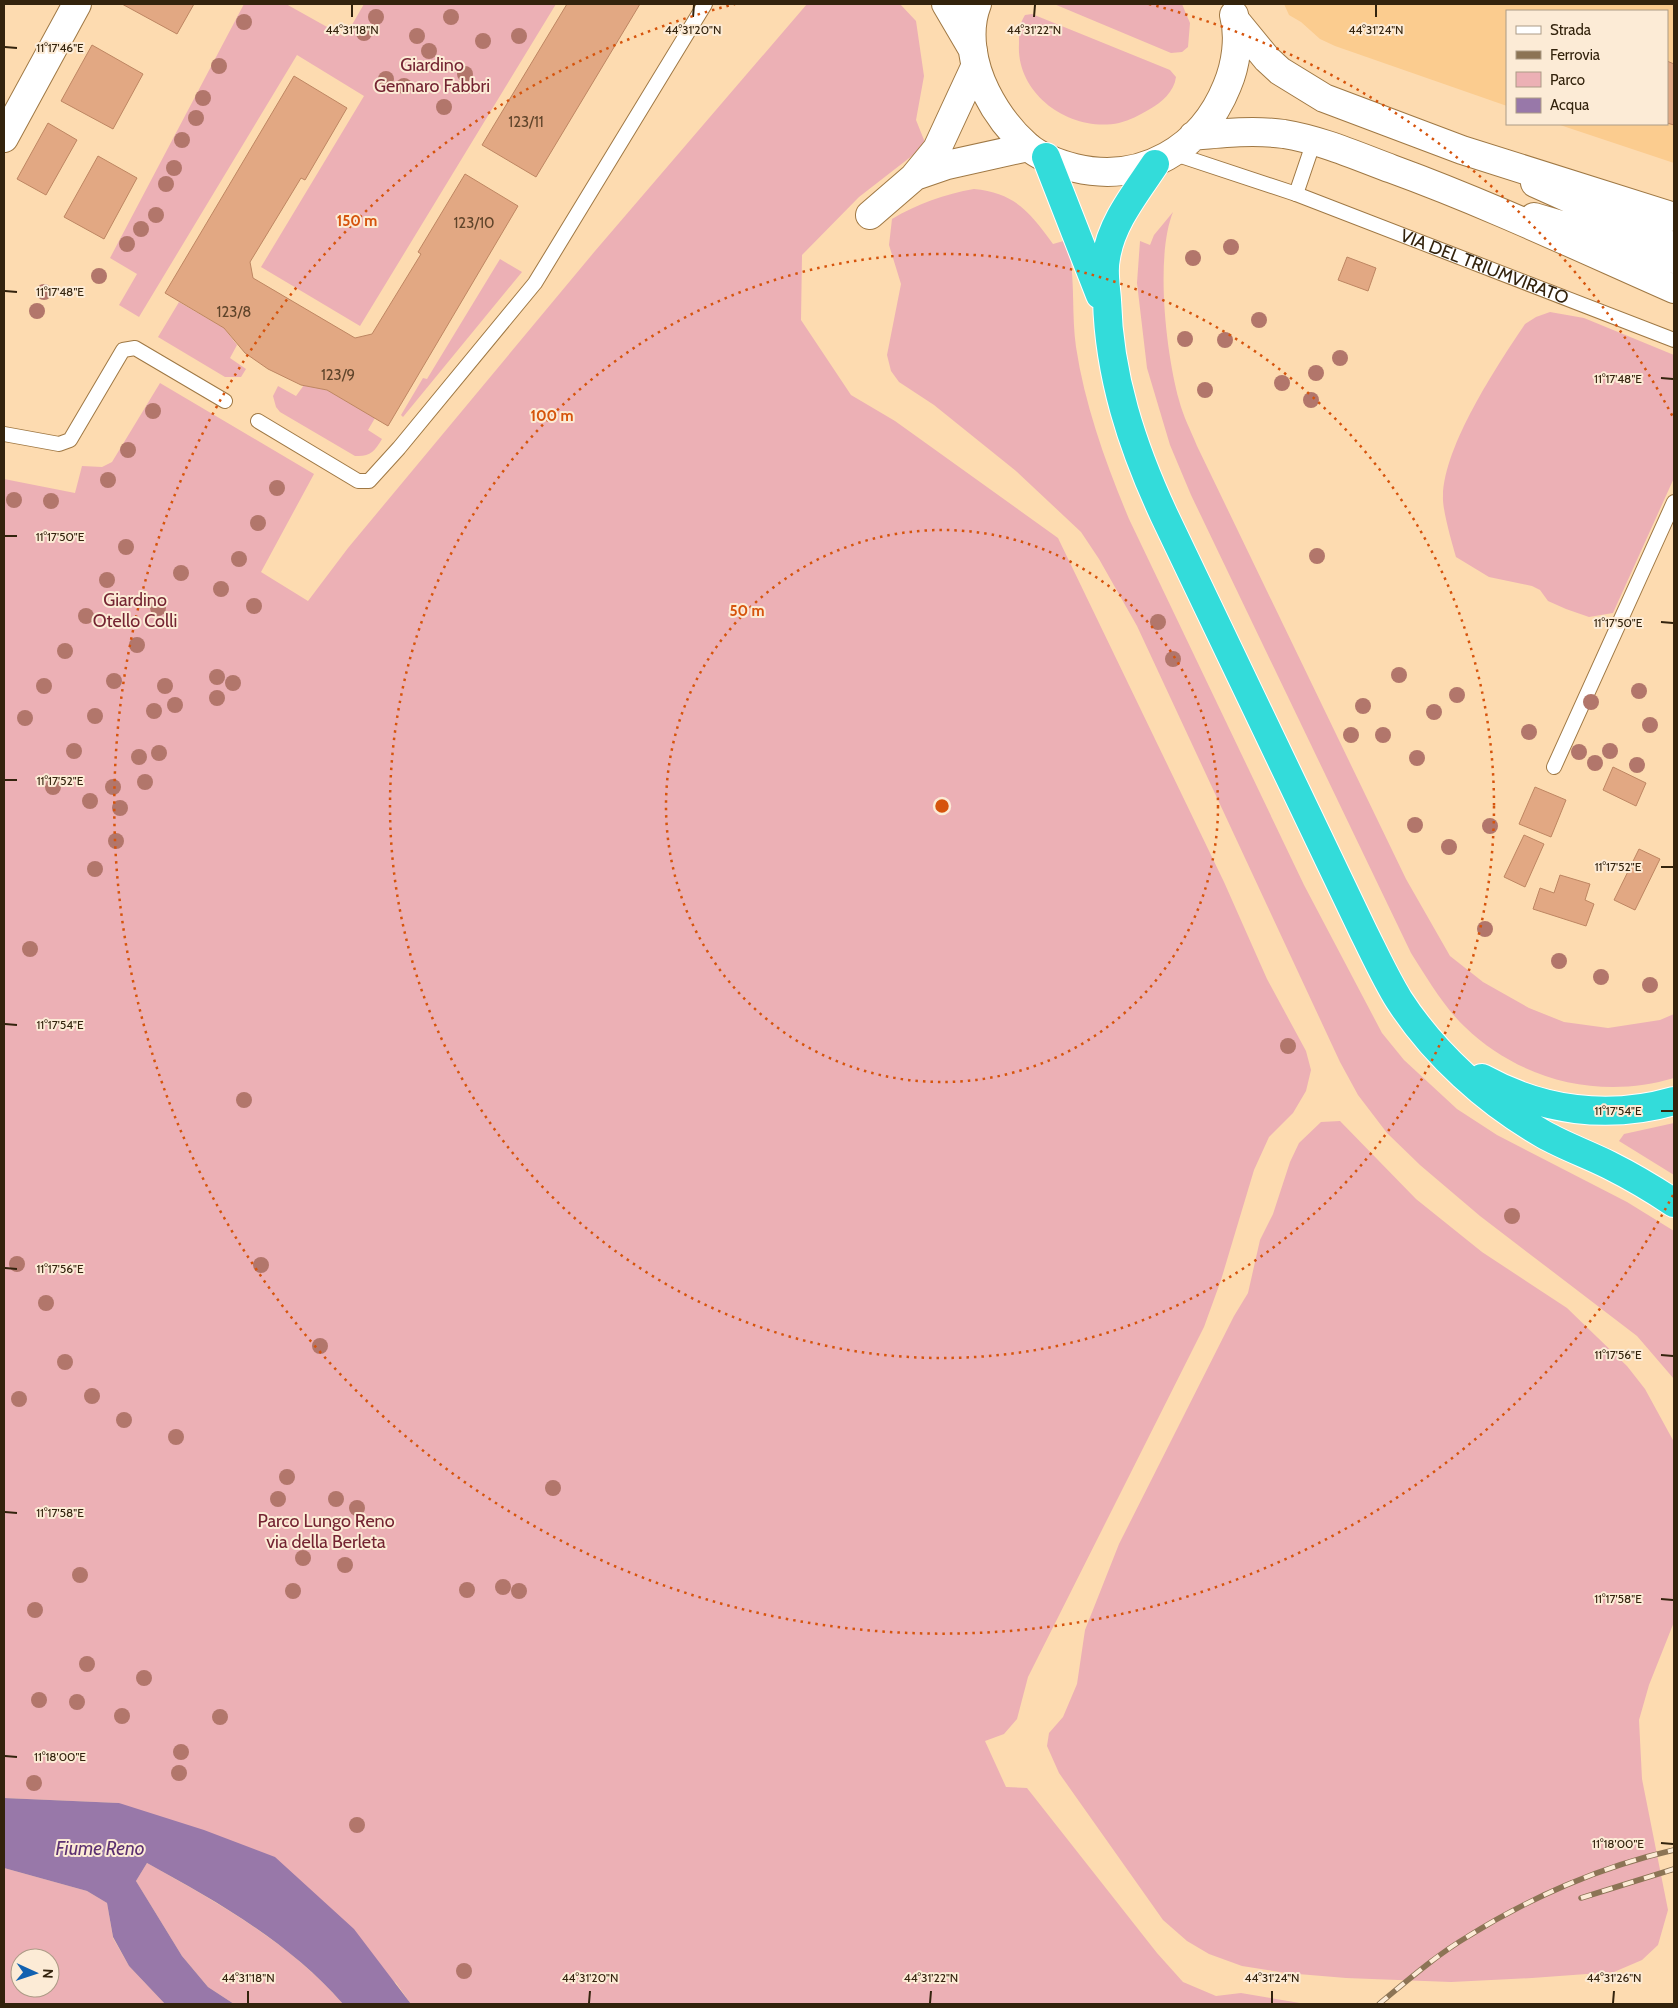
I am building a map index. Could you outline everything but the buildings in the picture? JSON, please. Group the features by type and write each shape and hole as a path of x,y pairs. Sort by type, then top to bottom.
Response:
{"highway":[{"path":"1037,152 1107,310"},
{"path":"1163,158 1116,225 1105,258 1107,310 1114,372 1130,433 1146,476 1368,941 1399,999 1425,1035 1446,1058 1514,1116 1545,1135 1651,1187 1674,1203"},
{"path":"1446,1058 1508,1090 1558,1107 1620,1112 1649,1108 1674,1101"}],"main road":[{"path":"4,138 78,4"},
{"path":"946,4 974,59 995,109 1011,130 1037,152 1064,165 1088,171 1135,170 1163,158 1194,136 1214,114 1230,78 1235,59 1233,12"},
{"path":"870,215 914,177 937,149 974,59 972,29 977,4"},
{"path":"1233,12 1267,59 1306,90 1365,115 1462,150 1674,218"},
{"path":"1194,136 1268,132 1314,141 1447,189 1674,259"},
{"path":"1462,150 1674,246"},
{"path":"914,177 947,165 1037,152"},
{"path":"1447,189 1674,289"}],"lane":[{"path":"258,421 358,481 369,481 399,448 535,283 705,4"},
{"path":"1296,194 1314,141"},
{"name":"VIA DEL TRIUMVIRATO","path":"1163,158 1296,194 1674,340"},
{"path":"4,434 59,444 70,440 123,350 135,348 225,401"},
{"path":"1554,767 1674,502"}],"shaded area":[{"path":"1284,4 1674,4 1674,163 1560,125 1668,125 1668,10 1506,10 1506,106 1335,46 1320,39 1301,22 1289,15"}],"green space":[{"name":"Giardino Gennaro Fabbri","path":"244,4 286,4 345,37 364,4 556,4 360,326 261,267 364,96 297,55 139,317 119,305 137,274 110,258"},
{"path":"807,4 900,4 916,21 924,76 916,120 926,145 859,197 802,255 801,320 851,395 895,421 1058,538 1224,882 1267,979 1306,1051 1311,1070 1306,1091 1293,1113 1269,1137 1254,1170 1221,1280 1204,1327 1028,1677 1017,1719 1004,1734 985,1741 1006,1787 1027,1788 1157,1953 1183,1982 1216,1996 1241,1993 1306,2004 411,2004 396,1983 119,1803 4,1798 4,479 75,493 82,466 102,467 112,462 160,383 314,474 261,572 308,601 348,548 595,251"},
{"path":"1054,4 1182,4 1190,23 1188,47 1182,52 1171,53"},
{"path":"1032,14 1170,70 1176,77 1173,87 1163,100 1154,106 1135,117 1119,123 1101,125 1065,116 1037,94 1027,79 1020,62 1020,25 1025,15"},
{"path":"974,189 1000,195 1020,206 1037,222 1053,244 1067,240 1072,266 1076,347 1080,369 1097,434 1120,498 1304,885 1382,1033 1404,1060 1457,1109 1497,1135 1627,1202 1674,1231 1674,1379 1637,1336 1480,1216 1420,1165 1387,1133 1358,1095 1340,1062 1137,626 1099,559 1081,532 1016,471 934,405 899,382 891,371 887,355 901,284 889,245 892,219 931,200"},
{"path":"1173,212 1165,254 1164,305 1174,380 1183,412 1197,446 1406,879 1450,956 1483,982 1529,1008 1564,1022 1608,1028 1660,1020 1674,1014 1674,1078 1618,1087 1591,1086 1563,1081 1536,1073 1511,1061 1487,1046 1465,1027 1436,991 1411,953 1191,495 1170,445 1147,368 1137,283 1140,241 1150,245 1154,235"},
{"path":"500,259 522,272 403,417 401,415 423,378 427,379"},
{"path":"179,302 224,328 237,345 230,358 246,369 241,377 225,377 158,337"},
{"path":"1550,312 1584,318 1674,355 1674,478 1613,613 1589,617 1548,601 1540,590 1532,586 1489,577 1456,557 1446,517 1443,496 1446,476 1452,454 1474,407 1525,324 1536,317"},
{"path":"304,385 327,390 375,418 368,430 382,439 374,450 364,456 355,456 280,412 276,407 273,396 278,386 296,396"},
{"path":"1340,1121 1416,1199 1482,1252 1567,1308 1627,1366 1645,1389 1674,1442 1674,1622 1649,1685 1639,1720 1642,1779 1668,1910 1658,1945 1642,1960 1614,1972 1451,1982 1346,1978 1286,1973 1242,1966 1209,1954 1187,1941 1163,1920 1059,1773 1047,1746 1049,1733 1063,1717 1077,1684 1085,1630 1119,1544 1234,1316 1248,1293 1260,1240 1273,1214 1290,1162 1299,1143 1321,1122"},
{"path":"1674,1123 1674,1175 1619,1141 1624,1134"},
{"path":"147,1863 251,1925 300,1961 343,2004 234,2004 208,1987 182,1956 136,1881"},
{"path":"4,1868 87,1891 107,1903 113,1938 129,1966 165,2004 4,2004"}],"water":[{"name":"Fiume Reno","path":"4,1798 119,1803 204,1830 275,1857 354,1929 411,2004 343,2004 300,1962 252,1925 147,1863 136,1881 182,1956 208,1987 234,2004 165,2004 129,1966 113,1937 107,1903 87,1891 4,1868"}],"railway":[{"path":"1379,2004 1455,1944 1515,1909 1593,1874 1674,1850"},
{"path":"1581,1898 1674,1869"}],"park label":[{"name":"Giardino Otello Colli","path":"135,610"},
{"name":"Parco Lungo Reno via della Berleta","path":"326,1531"}]}
